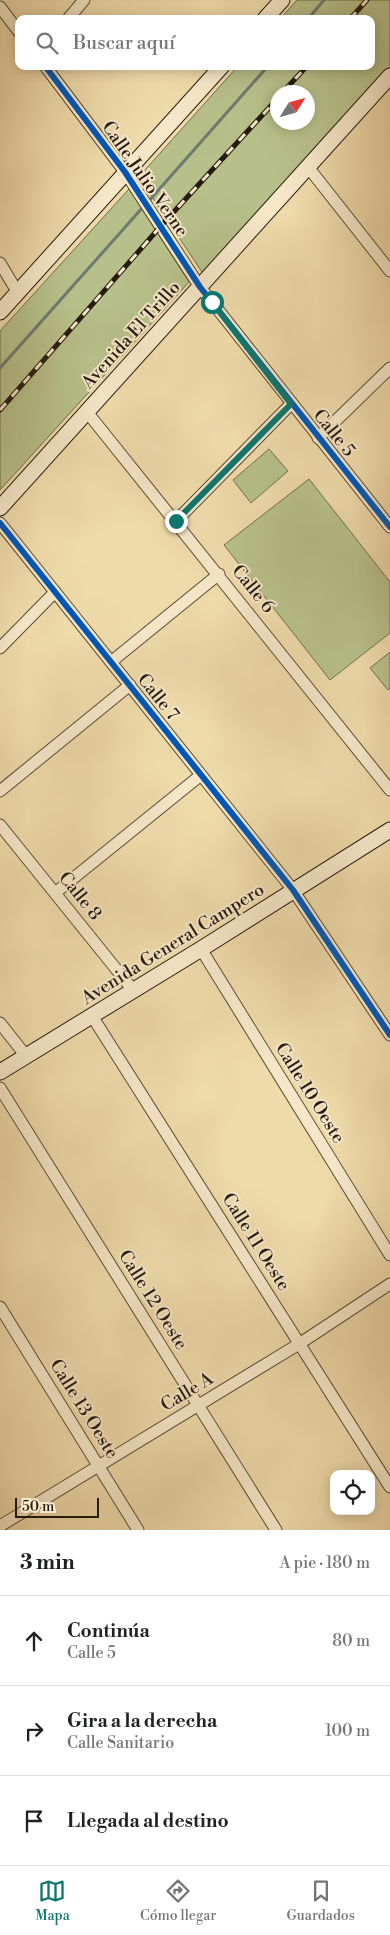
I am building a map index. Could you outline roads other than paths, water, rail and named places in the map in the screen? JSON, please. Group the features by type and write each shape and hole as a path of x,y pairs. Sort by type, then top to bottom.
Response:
{"main road":[{"path":"269,15 282,0"},
{"path":"0,312 127,175 219,70"},
{"name":"Avenida El Trillo","path":"0,508 390,76"},
{"name":"Avenida General Campero","path":"0,1072 390,830"}],"street":[{"path":"71,15 84,0"},
{"path":"0,7 15,27"},
{"name":"Calle Julio Verne","path":"48,70 127,175 200,287"},
{"path":"308,167 390,270"},
{"path":"0,263 18,293"},
{"name":"Calle 5","path":"200,287 390,527"},
{"path":"318,438 390,368"},
{"path":"176,521 291,404"},
{"name":"Calle 6","path":"87,412 219,574 390,790"},
{"name":"Calle 7","path":"0,523 293,890 390,1035"},
{"path":"111,662 219,574"},
{"path":"0,648 55,592"},
{"path":"0,791 130,685"},
{"path":"55,893 201,775"},
{"name":"Calle 8","path":"0,825 133,990"},
{"name":"Calle 10 Oeste","path":"201,949 390,1254"},
{"name":"Calle 11 Oeste","path":"92,1016 390,1487"},
{"path":"0,1023 26,1056"},
{"name":"Calle 12 Oeste","path":"0,1088 276,1530"},
{"name":"Calle A","path":"0,1526 300,1344 390,1284"},
{"name":"Calle 13 Oeste","path":"0,1307 138,1530"}],"waterway":[{"path":"311,15 324,0"},
{"path":"148,202 264,70"},
{"path":"0,368 143,207"}],"railway":[{"path":"354,15 367,0"},
{"path":"289,85 303,70"},
{"path":"0,410 160,227 270,107"}]}
